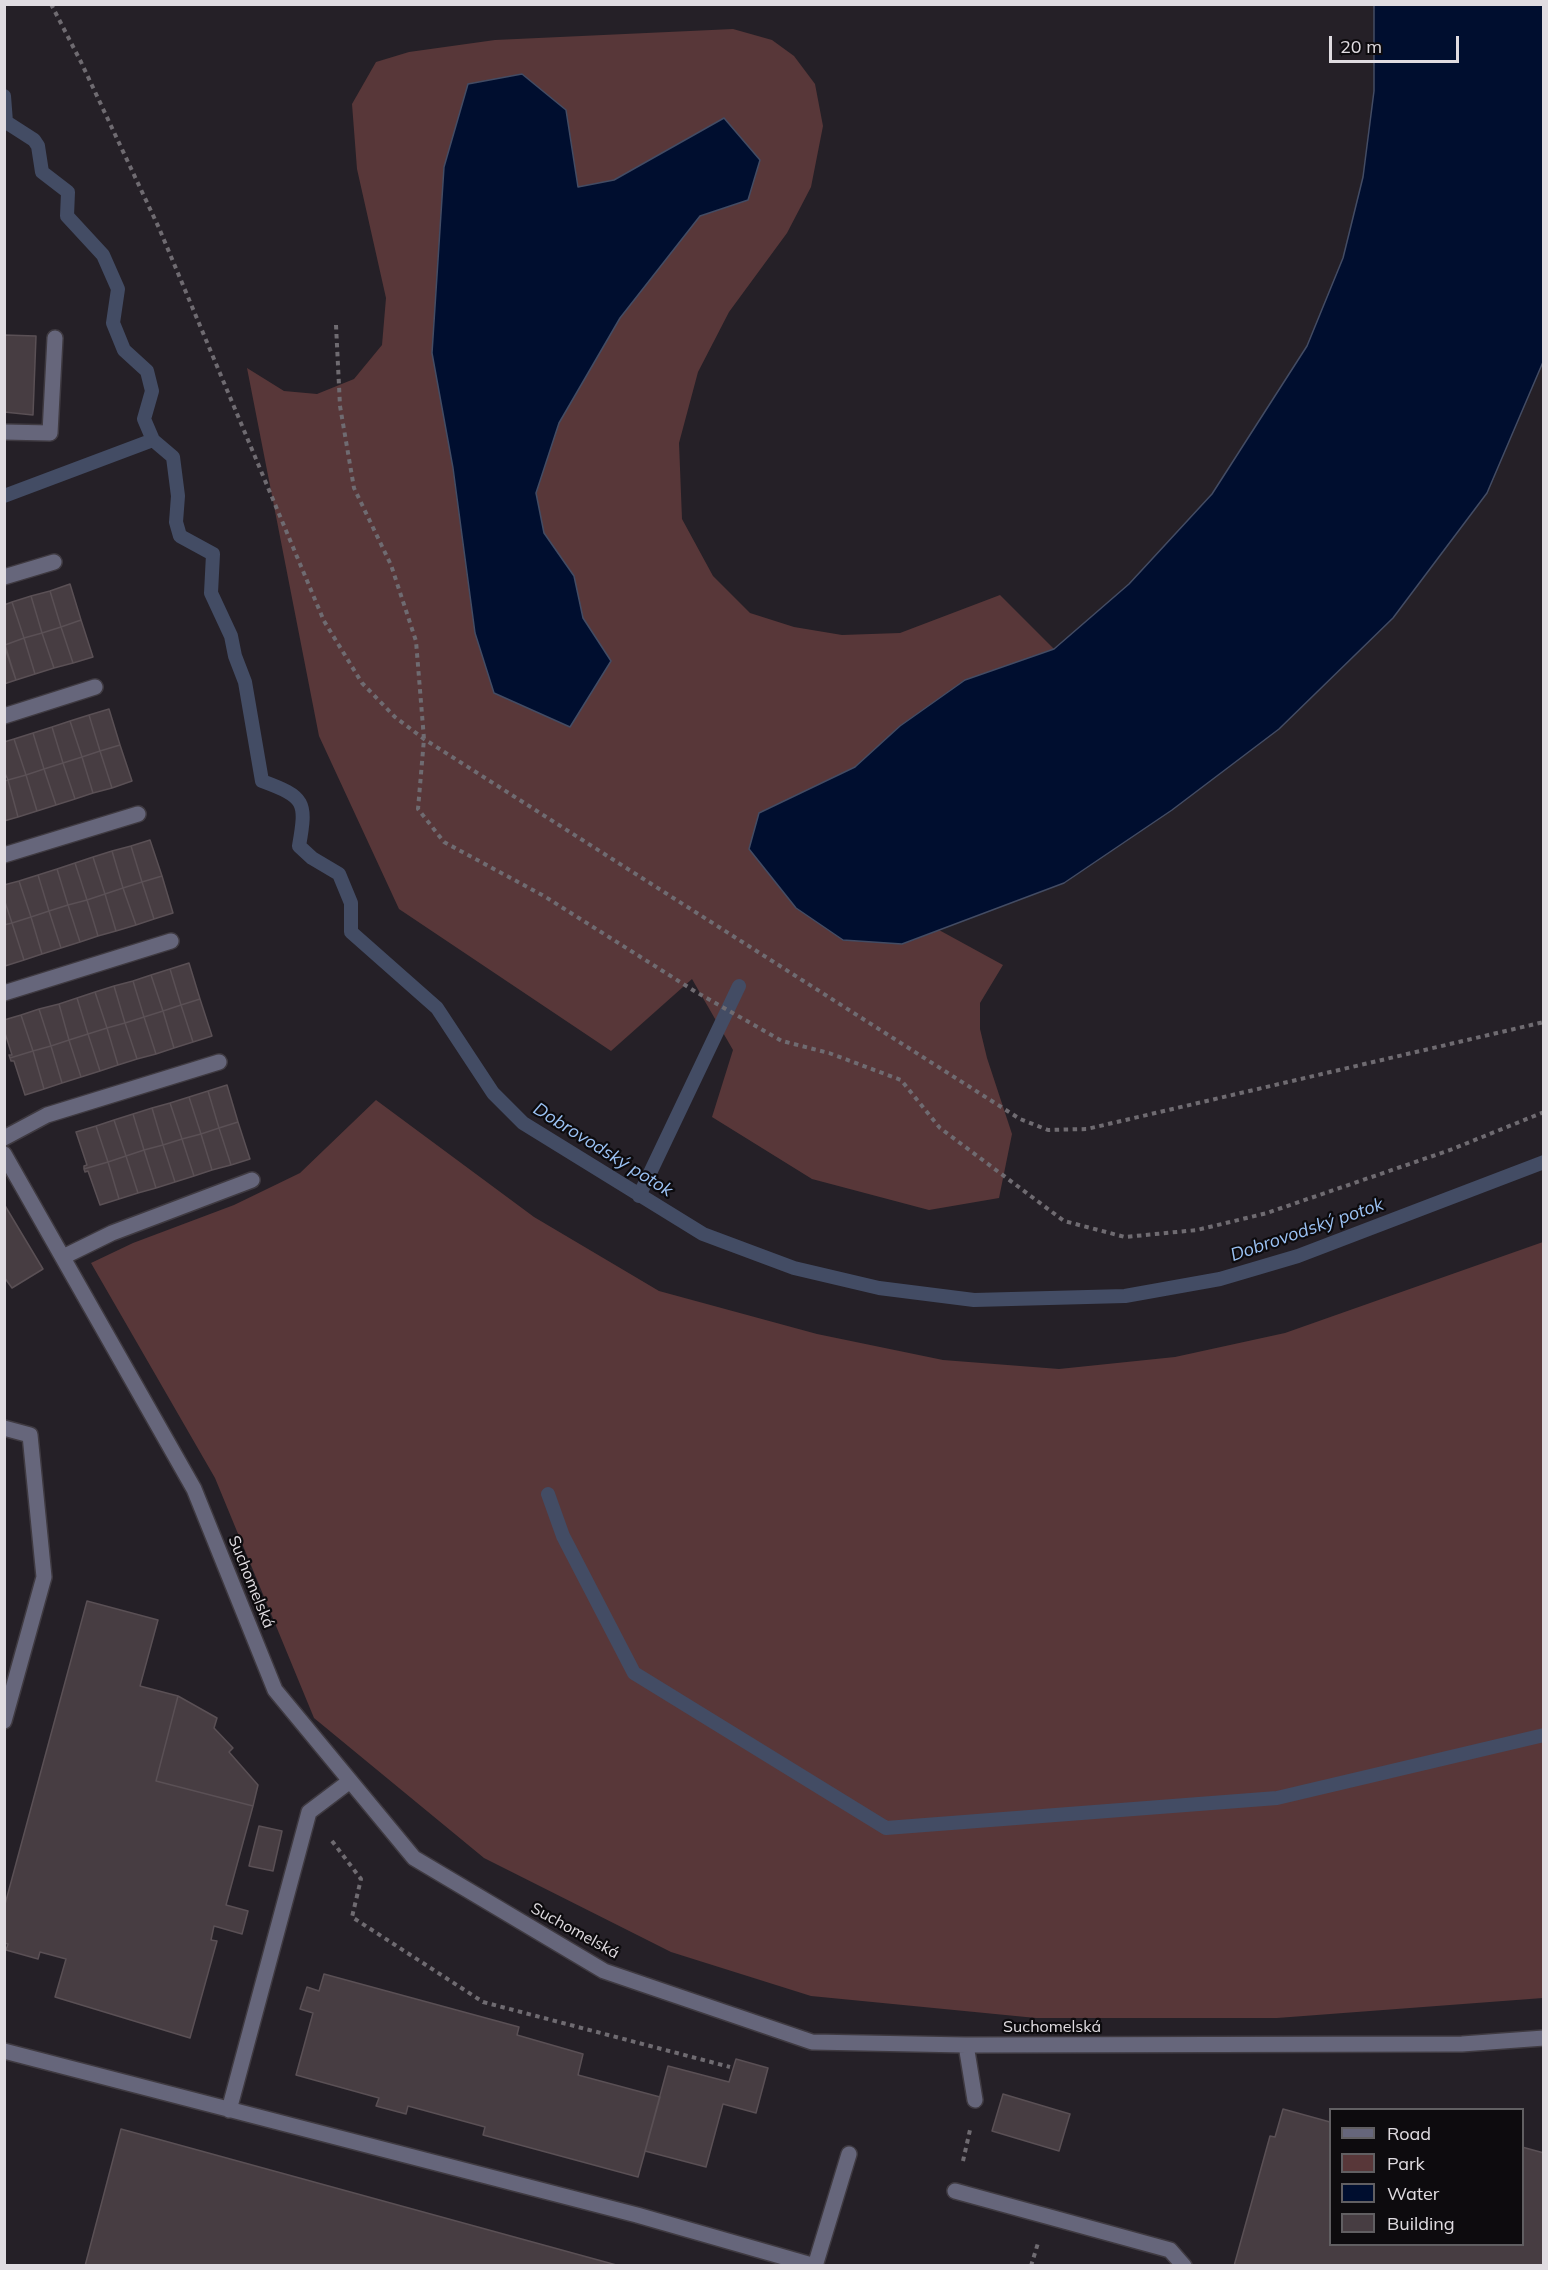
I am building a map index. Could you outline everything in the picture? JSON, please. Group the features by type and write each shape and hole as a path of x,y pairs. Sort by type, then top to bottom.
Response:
{"street":[{"path":"4,432 50,433 54,338"},
{"path":"4,578 54,562"},
{"path":"4,716 95,687"},
{"path":"4,855 138,814"},
{"path":"4,993 171,941"},
{"path":"4,1138 47,1115 219,1062"},
{"name":"Suchomelská","path":"4,1154 194,1489 275,1690 414,1858 604,1971 812,2042 966,2045 1462,2044 1544,2038"},
{"path":"63,1257 112,1233 252,1180"},
{"path":"4,1428 30,1435 44,1577 4,1721"},
{"path":"229,2110 309,1812 350,1781"},
{"path":"966,2045 975,2100"},
{"path":"4,2051 637,2215 815,2265 849,2154"},
{"path":"955,2191 1170,2250 1184,2265"}],"path":[{"path":"51,4 81,62 159,228 324,621 362,683 394,717 424,739 1020,1119 1048,1130 1088,1128 1544,1022"},
{"path":"336,325 340,406 354,489 391,565 417,641 424,739 418,810 444,842 544,896 696,992 782,1041 829,1053 901,1080 940,1128 1064,1221 1125,1237 1197,1230 1267,1213 1450,1150 1544,1112"},
{"path":"309,1812 361,1879 352,1917 483,2001 730,2067"},
{"path":"955,2191 969,2137 975,2100"}],"green space":[{"path":"733,29 772,40 794,56 815,84 823,126 811,187 787,233 729,312 698,372 679,443 682,519 713,576 750,613 794,627 842,635 900,633 1000,595 1054,649 965,680 900,726 855,767 759,813 902,944 939,930 1003,965 980,1003 980,1029 987,1058 1012,1134 999,1198 929,1210 812,1179 712,1117 733,1050 692,979 611,1051 399,909 319,736 247,368 284,391 317,394 354,379 382,345 386,298 357,169 352,104 376,62 409,52 495,40"},
{"path":"376,1100 534,1217 659,1291 817,1334 943,1360 1059,1369 1175,1357 1285,1333 1543,1242 1543,1998 1277,2018 1036,2018 811,1996 671,1952 484,1858 314,1718 215,1478 91,1263 133,1243 234,1205 300,1173"}],"water":[{"path":"1374,5 1543,5 1543,362 1487,493 1393,618 1279,729 1172,810 1064,883 902,944 843,940 796,908 749,849 759,813 855,767 900,726 965,680 1054,649 1129,584 1212,494 1307,346 1343,258 1363,177 1374,91"},
{"path":"522,74 566,110 578,187 614,180 724,118 760,160 748,200 700,216 620,318 559,423 536,493 544,533 574,576 583,618 611,661 570,727 494,693 475,633 453,468 432,353 444,167 468,84"}],"building":[{"path":"4,335 36,336 33,415 4,412"},
{"path":"70,584 81,620 61,627 50,591"},
{"path":"50,591 61,627 42,633 31,596"},
{"path":"31,596 42,633 24,638 12,602"},
{"path":"12,602 24,638 5,645 4,605"},
{"path":"81,620 93,657 73,663 61,627"},
{"path":"61,627 73,663 54,668 42,633"},
{"path":"42,633 54,668 35,674 24,638"},
{"path":"24,638 35,674 16,680 5,645"},
{"path":"4,645 16,680 4,684"},
{"path":"109,709 120,745 100,751 89,715"},
{"path":"89,715 100,751 82,757 70,721"},
{"path":"70,721 82,757 63,763 52,727"},
{"path":"52,727 63,763 44,769 33,733"},
{"path":"33,733 44,769 26,775 14,739"},
{"path":"14,739 26,775 8,780 4,771 4,742"},
{"path":"120,745 132,781 112,788 100,751"},
{"path":"100,751 112,788 93,793 82,757"},
{"path":"82,757 93,793 75,799 63,763"},
{"path":"63,763 75,799 56,805 44,769"},
{"path":"44,769 56,805 37,811 26,775"},
{"path":"26,775 37,811 18,817 8,780"},
{"path":"8,780 18,817 4,821 4,781"},
{"path":"150,840 162,876 142,882 131,846"},
{"path":"131,846 142,882 123,888 112,851"},
{"path":"112,851 123,888 105,894 93,857"},
{"path":"93,857 105,894 87,900 75,863"},
{"path":"75,863 87,900 68,905 57,869"},
{"path":"57,869 68,905 49,911 38,875"},
{"path":"38,875 49,911 31,917 19,881"},
{"path":"162,876 173,913 154,919 142,882"},
{"path":"19,881 31,917 12,923 4,899 4,885"},
{"path":"142,882 154,919 136,925 123,888"},
{"path":"123,888 136,925 116,931 105,894"},
{"path":"105,894 116,931 98,936 87,900"},
{"path":"4,899 12,923 4,925"},
{"path":"87,900 98,936 80,942 68,905"},
{"path":"68,905 80,942 61,948 49,911"},
{"path":"49,911 61,948 42,954 31,917"},
{"path":"31,917 42,954 24,960 12,923"},
{"path":"12,923 24,960 5,966 4,925"},
{"path":"189,963 200,999 181,1005 170,969"},
{"path":"170,969 181,1005 163,1011 151,975"},
{"path":"151,975 163,1011 144,1017 133,981"},
{"path":"133,981 144,1017 125,1023 114,986"},
{"path":"114,986 125,1023 107,1028 95,992"},
{"path":"95,992 107,1028 88,1034 77,998"},
{"path":"77,998 88,1034 69,1040 59,1004"},
{"path":"200,999 212,1036 193,1042 181,1005"},
{"path":"59,1004 69,1040 51,1046 39,1009"},
{"path":"181,1005 193,1042 174,1048 163,1011"},
{"path":"39,1009 51,1046 33,1051 21,1015"},
{"path":"163,1011 174,1048 156,1054 144,1017"},
{"path":"21,1015 33,1051 10,1058 9,1055 12,1055 4,1030 4,1020"},
{"path":"144,1017 156,1054 137,1059 125,1023"},
{"path":"125,1023 137,1059 118,1065 107,1028"},
{"path":"107,1028 118,1065 100,1071 88,1034"},
{"path":"88,1034 100,1071 81,1077 69,1040"},
{"path":"69,1040 81,1077 62,1083 51,1046"},
{"path":"51,1046 62,1083 44,1089 33,1051"},
{"path":"33,1051 44,1089 25,1095 14,1061 10,1058"},
{"path":"227,1085 238,1122 219,1128 208,1091"},
{"path":"208,1091 219,1128 201,1134 189,1097"},
{"path":"189,1097 201,1134 182,1139 170,1103"},
{"path":"170,1103 182,1139 163,1145 152,1108"},
{"path":"152,1108 163,1145 144,1150 133,1114"},
{"path":"133,1114 144,1150 126,1156 114,1120"},
{"path":"114,1120 126,1156 108,1162 96,1126"},
{"path":"238,1122 250,1159 231,1165 219,1128"},
{"path":"96,1126 108,1162 84,1169 87,1165 76,1132"},
{"path":"219,1128 231,1165 212,1170 201,1134"},
{"path":"201,1134 212,1170 194,1176 182,1139"},
{"path":"182,1139 194,1176 175,1182 163,1145"},
{"path":"163,1145 175,1182 156,1188 144,1150"},
{"path":"144,1150 156,1188 138,1193 126,1156"},
{"path":"126,1156 138,1193 119,1199 108,1162"},
{"path":"108,1162 119,1199 100,1205 88,1171 85,1172 84,1169"},
{"path":"4,1204 43,1269 12,1288 4,1277"},
{"path":"87,1601 158,1620 140,1686 178,1696 156,1781 253,1806 226,1905 248,1911 242,1934 214,1926 211,1940 217,1941 190,2038 55,1997 66,1959 40,1952 38,1959 6,1950 8,1944 4,1943 4,1908"},
{"path":"178,1696 217,1718 214,1728 233,1748 229,1752 258,1785 253,1806 156,1781"},
{"path":"259,1826 282,1831 273,1871 249,1866"},
{"path":"324,1974 519,2027 517,2035 583,2054 578,2075 660,2097 638,2177 483,2135 485,2127 408,2106 406,2114 376,2106 379,2098 296,2075 313,2013 300,2009 307,1987 319,1991"},
{"path":"736,2059 768,2068 756,2113 723,2104 706,2167 645,2151 668,2066 729,2082"},
{"path":"1003,2094 1070,2114 1059,2151 992,2131"},
{"path":"1283,2109 1329,2122 1329,2246 1524,2246 1524,2148 1544,2153 1544,2266 1234,2266 1270,2136 1275,2137"},
{"path":"121,2129 620,2266 85,2266"}],"waterway":[{"name":"Dobrovodský potok","path":"4,96 6,122 34,140 38,146 42,172 68,192 67,216 103,255 118,289 113,323 124,350 147,371 152,391 144,419 153,440 173,457 178,496 176,522 180,536 213,554 211,593 231,636 235,656 245,682 262,781 287,792 300,803 303,819 299,846 312,858 339,874 351,903 351,932 437,1008 493,1093 523,1123 703,1234 794,1268 879,1288 974,1300 1125,1296 1220,1279 1298,1256 1544,1162"},
{"path":"4,496 153,440"},
{"path":"639,1196 739,986"},
{"path":"548,1494 563,1536 634,1673 886,1828 1277,1798 1544,1735"}]}
